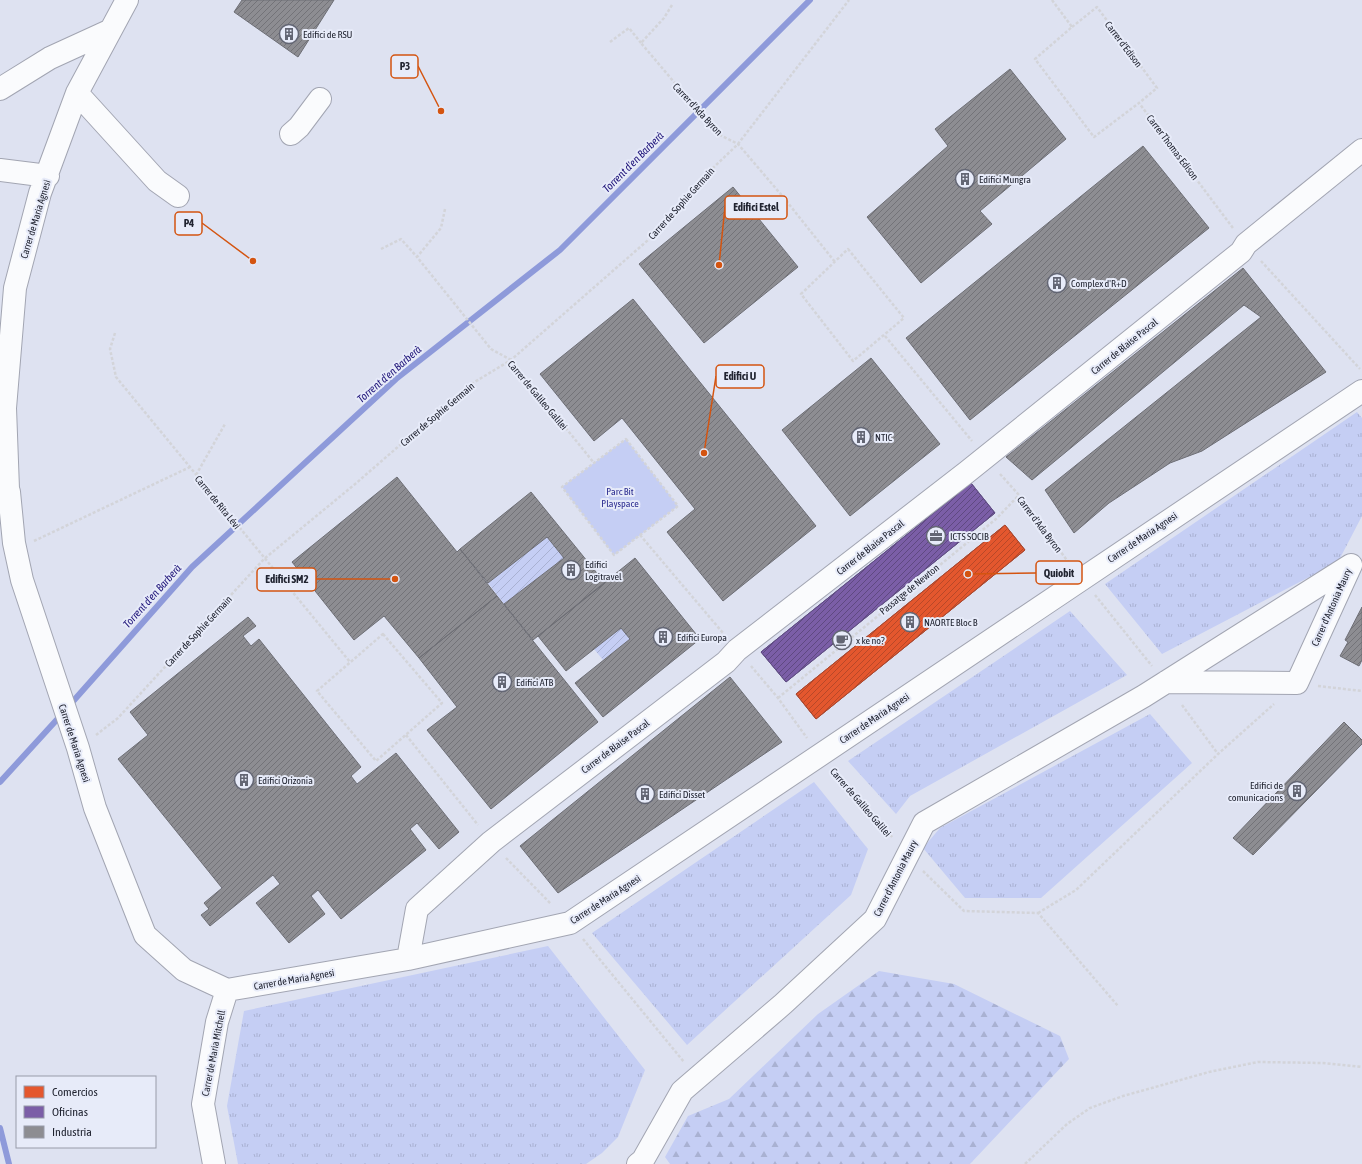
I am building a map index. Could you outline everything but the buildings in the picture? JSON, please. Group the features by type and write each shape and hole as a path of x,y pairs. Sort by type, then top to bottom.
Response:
{"street":[{"name":"Carrer de Maria Agnesi","path":"127,0 77,93 48,176 40,193 15,288 5,352 5,408 8,489 14,543 22,580 75,740 95,808 145,935 184,970 227,990 408,960 570,923 821,756 836,743 1081,578 1362,391"},
{"path":"0,89 50,58 110,31"},
{"path":"77,93 157,182 178,196"},
{"path":"291,134 299,127 320,99"},
{"name":"Carrer de Blaise Pascal","path":"408,960 417,909 491,842 726,662 737,650 985,457 1241,252 1246,244 1362,150"},
{"path":"0,170 48,176"},
{"name":"Carrer d'Antonia Maury","path":"638,1164 643,1160 682,1091 783,1004 874,919 924,823 1166,682 1350,565 1297,684"},
{"path":"1166,682 1297,684"},
{"name":"Carrer de Maria Mitchell","path":"214,1164 203,1104 217,1022 227,990"}],"path":[{"name":"Carrer de Sophie Germain","path":"75,740 118,718 264,559 354,485 468,386 511,360 655,234 713,168 738,144 849,0"},
{"path":"1052,0 1072,27 1035,58 1094,137 1139,103"},
{"path":"641,43 664,18 672,5"},
{"name":"Carrer d'Edison","path":"1072,27 1097,7 1157,88 1139,103"},
{"name":"Carrer d'Ada Byron","path":"610,42 629,28 718,134 738,144 784,198 835,262"},
{"name":"Carrer Thomas Edison","path":"1139,103 1246,244 1362,371"},
{"path":"417,257 441,228 445,209"},
{"name":"Carrer de Galileo Galilei","path":"381,249 401,240 417,257 492,349 511,360 594,463"},
{"path":"848,249 904,318 884,336 853,361 801,294 848,249"},
{"name":"Carrer de Rita Lévi","path":"115,333 110,349 116,377 350,662"},
{"name":"Carrer d'Ada Byron","path":"884,336 985,457 1019,495 1081,578 1166,682 1218,754"},
{"path":"196,475 224,424"},
{"path":"626,439 678,506 640,535 614,555 562,487 626,439"},
{"path":"14,543 38,541 190,467"},
{"name":"Passatge de Newton","path":"778,698 996,518 1019,495"},
{"name":"Carrer de Galileo Galilei","path":"640,535 778,698 821,756 907,855 964,911 1038,913"},
{"path":"383,634 442,703 376,761 317,692 350,662 383,634"},
{"path":"1118,1006 1038,913 1076,890 1218,754 1297,684 1362,691"},
{"path":"1025,1164 1068,1124 1090,1108 1122,1096 1209,1072 1258,1062 1323,1063 1362,1067"}],"green space":[{"path":"1357,412 1362,418 1362,516 1338,562 1162,654 1105,584"},
{"name":"Parc Bit Playspace","path":"626,439 678,506 614,555 562,487"},
{"path":"547,537 564,558 504,604 488,583"},
{"path":"1070,611 1127,675 910,796 896,814 848,761"},
{"path":"621,628 630,639 603,660 594,649"},
{"path":"1150,714 1192,763 1041,898 965,898 923,848 940,828"},
{"path":"814,782 868,849 851,895 687,1045 592,933"},
{"path":"548,946 645,1070 618,1137 602,1153 586,1164 238,1164 227,1106 244,1011"},
{"path":"879,971 954,984 1060,1036 1069,1059 970,1164 670,1164 665,1157 688,1116 729,1099 818,1014"}],"waterway":[{"name":"Torrent d'en Barberà","path":"68,707 192,567 396,379 560,250 810,0"},
{"name":"Torrent d'en Barberà","path":"0,782 62,714"},
{"name":"Torrent d'en Barberà","path":"0,1128 9,1164"}],"place":[{"name":"Edifici de RSU","path":"289,34"},
{"name":"P3","path":"441,111"},
{"name":"Edifici Mungra","path":"965,179"},
{"name":"P4","path":"253,261"},
{"name":"Edifici Estel","path":"719,265"},
{"name":"Complex d'R+D","path":"1057,283"},
{"name":"NTIC","path":"861,437"},
{"name":"Edifici U","path":"704,453"},
{"name":"ICTS SOCIB","path":"936,536"},
{"name":"Edifici Logitravel","path":"571,570"},
{"name":"Quiobit","path":"968,574"},
{"name":"Edifici SM2","path":"395,579"},
{"name":"NAORTE Bloc B","path":"910,622"},
{"name":"Edifici Europa","path":"663,637"},
{"name":"x ke no?","path":"842,640"},
{"name":"Edifici ATB","path":"502,682"},
{"name":"Edifici Orizonia","path":"244,780"},
{"name":"Edifici de comunicacions","path":"1297,791"},
{"name":"Edifici Disset","path":"645,794"}]}
